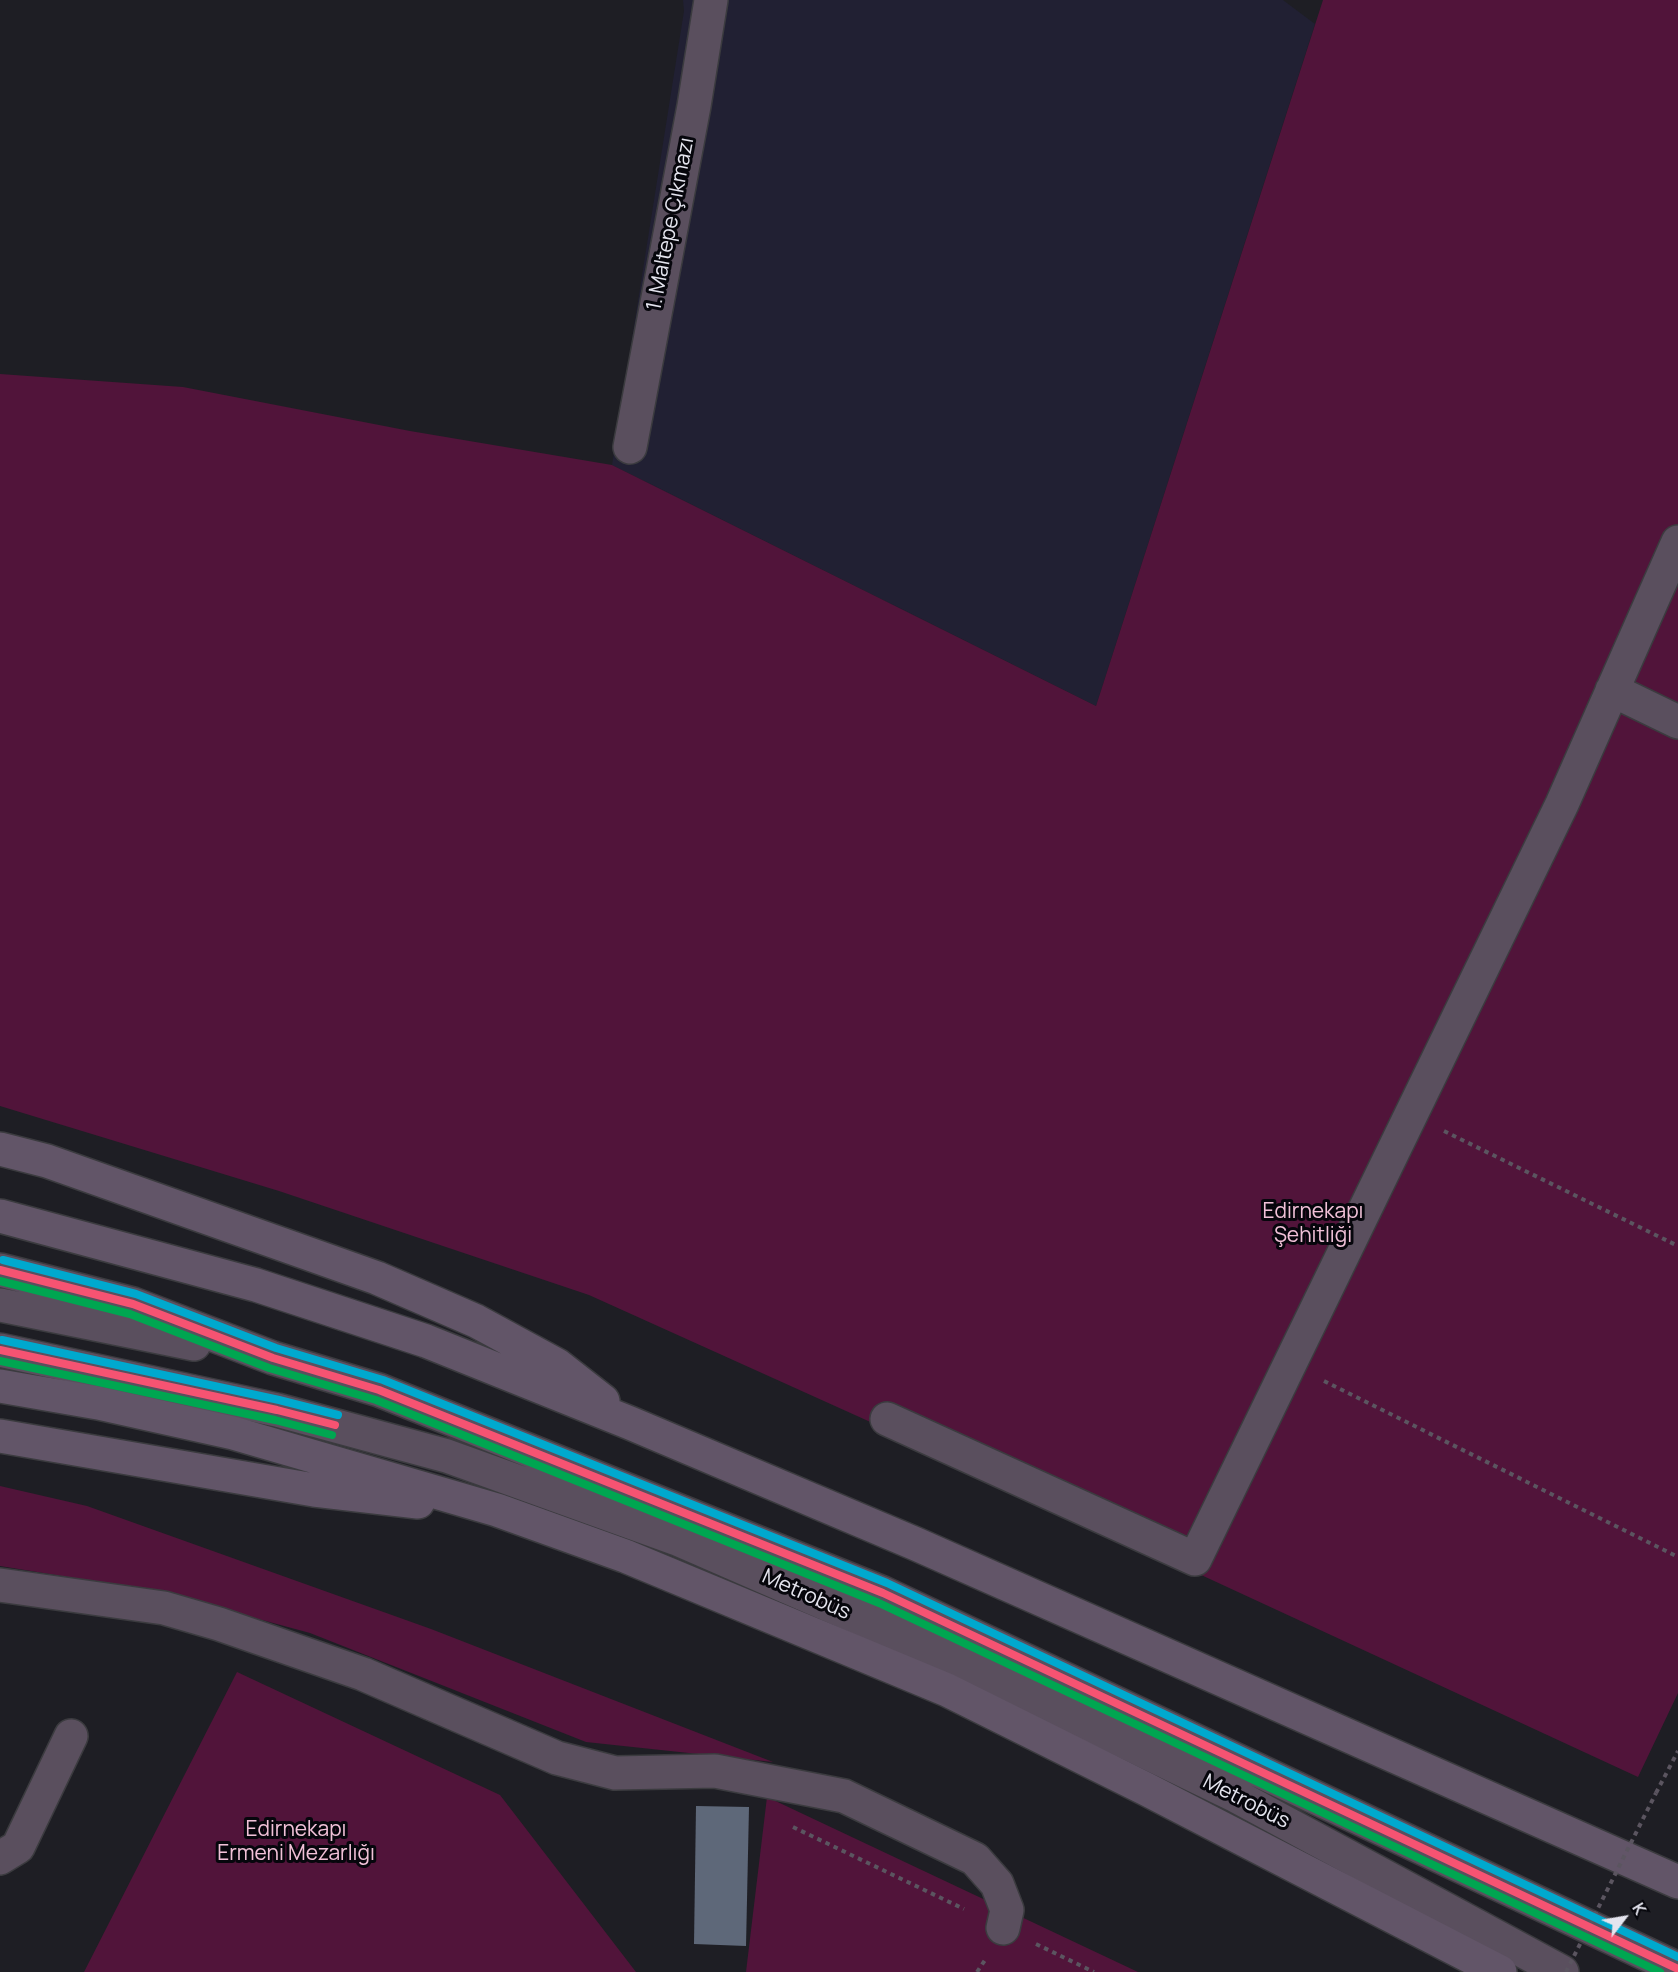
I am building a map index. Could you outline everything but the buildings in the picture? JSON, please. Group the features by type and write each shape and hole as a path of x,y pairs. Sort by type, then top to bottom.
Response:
{"highway":[{"path":"0,1149 47,1161 377,1278 476,1321 557,1365 630,1423"},
{"path":"0,1172 226,1226"},
{"path":"0,1216 256,1285 426,1341 630,1423 916,1544 1678,1882"},
{"path":"0,1386 98,1403 233,1433 497,1510 625,1556 947,1690 1146,1789 1500,1972"},
{"path":"0,1437 314,1490 497,1510"}],"street":[{"name":"1. Maltepe Çıkmazı","path":"630,447 692,117 711,0"},
{"path":"886,1419 1195,1559 1557,814 1678,542"},
{"path":"1612,690 1678,722"},
{"name":"Metrobüs","path":"0,1270 133,1304 273,1358 379,1390 883,1593 1678,1969"},
{"path":"0,1305 273,1358"},
{"path":"74,1321 175,1371 277,1410"},
{"name":"Metrobüs","path":"0,1350 277,1410 447,1455 699,1548 968,1666 1236,1796 1564,1972"},
{"path":"0,1585 164,1608 219,1624 363,1674 556,1758 615,1773 715,1771 843,1796 975,1859 997,1884 1007,1910 1003,1928"},
{"path":"0,1858 18,1847 72,1736"}],"path":[{"path":"1411,1115 1678,1246"},
{"path":"1291,1365 1678,1557"},
{"path":"1564,1972 1678,1751"},
{"path":"792,1826 1094,1972"}],"shaded area":[{"path":"683,0 1283,0 1315,24 1096,706 612,465 684,11"}],"green space":[{"name":"Edirnekapı Şehitliği","path":"1323,0 1678,0 1678,1693 1638,1777 866,1420 589,1295 279,1191 0,1106 0,374 183,387 410,431 612,465 1096,706"},
{"path":"0,1486 87,1506 431,1629 773,1762 586,1742 310,1633 155,1591 0,1566"},
{"name":"Edirnekapı Ermeni Mezarlığı","path":"237,1672 500,1795 636,1972 84,1972"},
{"path":"767,1797 1138,1972 746,1972"}],"transit line":[{"path":"3,1260 136,1294 276,1348 383,1380 887,1583 1678,1957"},
{"path":"0,1270 133,1304 273,1358 379,1390 883,1593 1678,1969"},
{"path":"0,1281 130,1314 269,1368 376,1400 879,1603 1660,1972"},
{"path":"2,1340 338,1415"},
{"path":"0,1350 277,1410 335,1425"},
{"path":"0,1361 275,1420 332,1435"}]}
